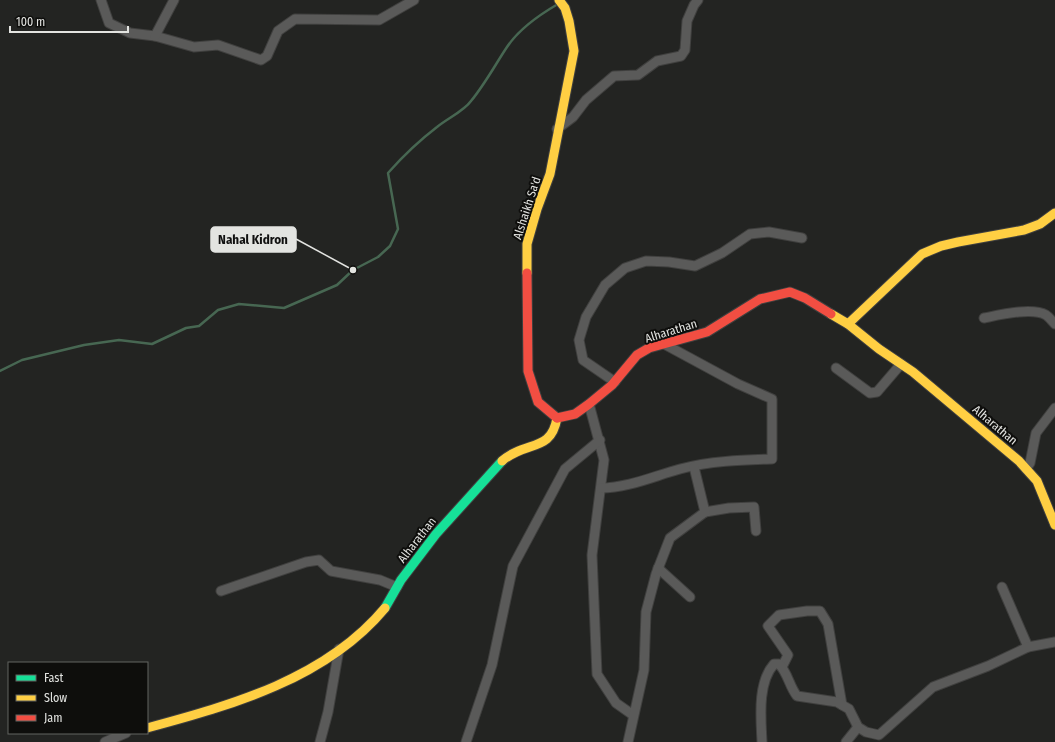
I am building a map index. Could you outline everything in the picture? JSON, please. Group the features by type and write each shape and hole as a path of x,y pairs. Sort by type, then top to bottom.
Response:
{"street":[{"path":"101,0 109,23 130,33 155,36 194,47 218,45 261,60 267,56 278,31 295,19 379,20 414,0"},
{"path":"155,36 174,0"},
{"name":"Alshaikh Sa'd","path":"557,418 538,402 528,371 527,244 537,209 550,174 557,129 574,51 565,8 559,0"},
{"path":"557,129 573,117 586,100 614,76 638,75 657,62 681,56 685,50 687,21 694,5 698,0"},
{"path":"848,324 924,253 954,243 1000,238 1026,231 1046,221 1055,213"},
{"path":"615,382 583,360 579,340 586,317 605,285 625,268 646,261 670,262 695,266 722,253 750,234 769,232 802,238"},
{"name":"Alharathan","path":"148,728 218,709 258,694 302,674 339,649 351,640 383,610 417,558 455,512 499,463 515,451 546,442 556,430 557,418 574,414 589,404 615,382 638,355 649,348 707,332 760,299 790,292 804,298 848,324 978,424 1037,481 1055,525"},
{"path":"984,318 1009,313 1034,312 1045,315 1055,324"},
{"path":"601,488 617,488 682,468 727,461 772,459 772,399 738,384 664,344"},
{"path":"836,368 870,392 877,392 901,364"},
{"path":"589,404 600,440 604,460 592,555 597,674 616,703 633,715"},
{"path":"1026,469 1030,463 1036,432 1055,408"},
{"path":"466,742 492,665 513,566 565,469 600,440"},
{"path":"694,467 705,512"},
{"path":"628,742 644,670 646,612 658,568 670,538 705,512 729,508 754,507 756,531"},
{"path":"221,591 306,562 319,560 331,571 380,580 397,587"},
{"path":"658,568 690,597"},
{"path":"1002,587 1028,647"},
{"path":"782,667 788,654 768,626 779,615 807,611 820,611 828,624 842,705"},
{"path":"762,742 761,708 765,684 770,669 774,664 779,664 782,667 792,690 797,696 833,701 842,705 849,709 858,727 866,732 879,734 933,687 988,666 1028,647 1055,642"},
{"path":"320,742 328,712 339,649"},
{"path":"846,742 858,727"},
{"path":"105,742 124,734"}],"waterway":[{"path":"0,371 22,360 84,345 119,340 152,344 186,328 199,326 218,310 239,304 284,308 337,285 353,270 378,257 390,246 398,229 388,173 424,137 468,105 517,34 523,28 558,4"}],"traffic: fast":[{"path":"385,608 401,580 436,534 502,461"}],"traffic: slow":[{"path":"527,273 527,244 537,209 550,174 574,51 569,21 565,8 559,0"},
{"path":"848,324 922,254 941,246 1024,230 1040,224 1055,213"},
{"path":"831,314 848,324 879,349 913,372 1019,461 1037,481 1055,525"},
{"path":"502,461 520,450 536,445 549,437 554,429 557,418"},
{"path":"148,728 212,710 244,699 276,686 306,671 335,653 361,633 385,608"}],"traffic: jam":[{"path":"527,273 528,371 538,402 557,418"},
{"path":"557,418 575,414 589,404 612,385 637,355 649,348 707,332 760,299 790,292 805,298 831,314"}],"place":[{"name":"Nahal Kidron","path":"353,270"}]}
